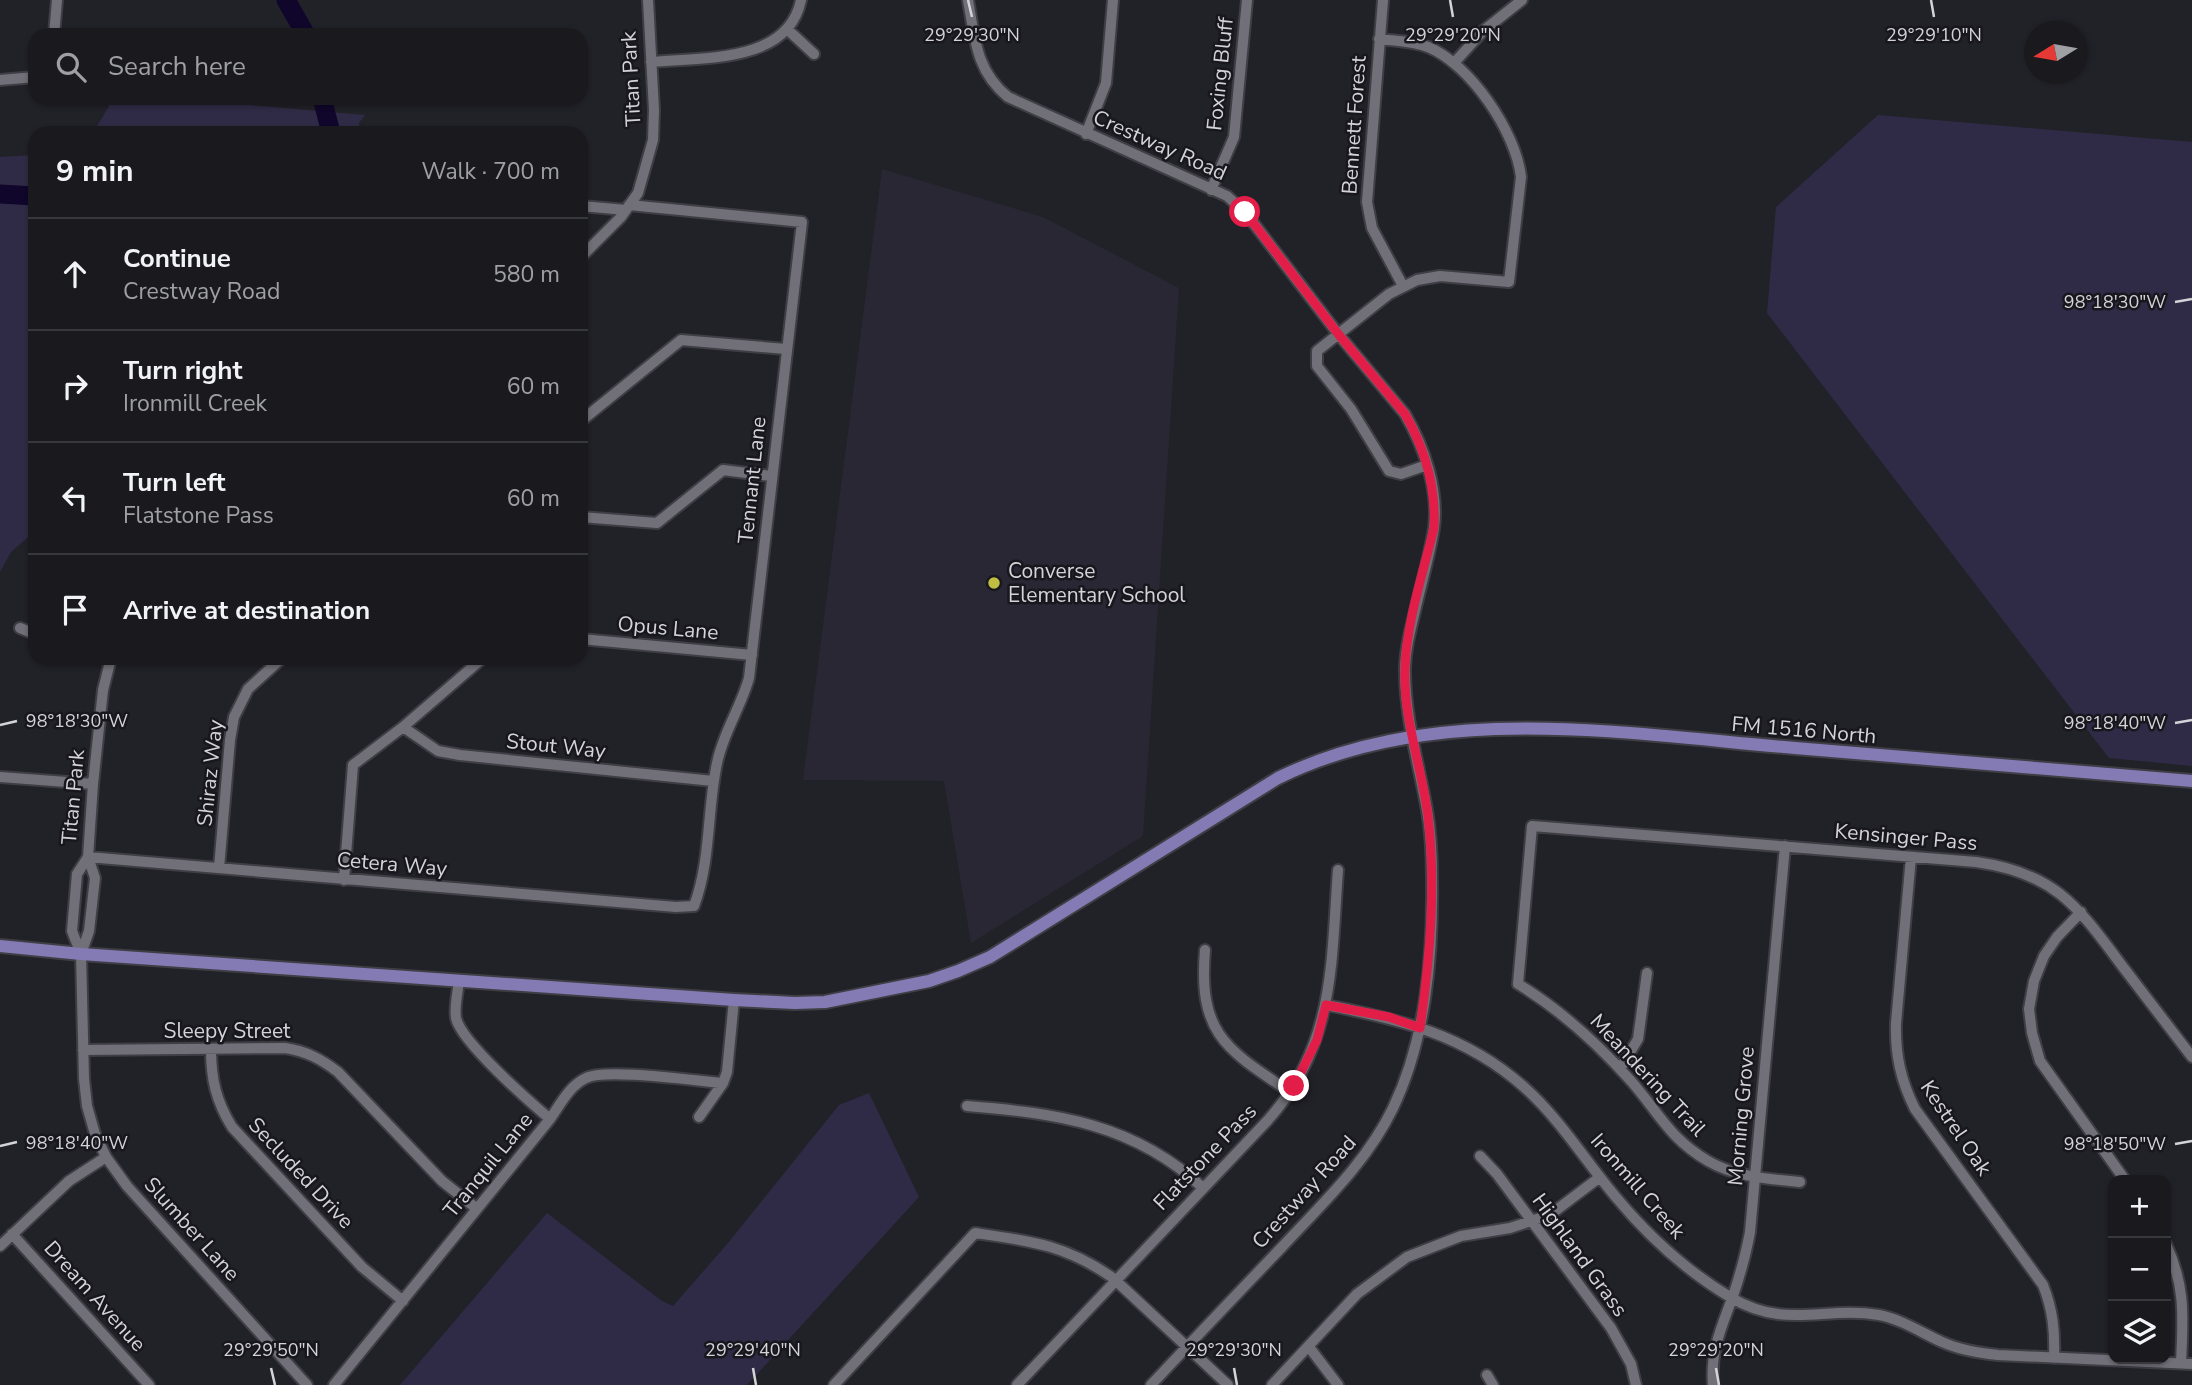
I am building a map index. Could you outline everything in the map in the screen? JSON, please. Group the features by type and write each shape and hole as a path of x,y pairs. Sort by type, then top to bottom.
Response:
{"main road":[{"name":"FM 1516 North","path":"0,946 734,1000 825,1002 929,981 957,971 1001,951 1278,778 1334,754 1413,737 1477,729 1601,732 2192,781"}],"street":[{"path":"55,28 57,0"},
{"name":"Titan Park","path":"588,249 638,193 653,140 648,0"},
{"path":"651,62 732,55 762,48 787,29 799,12 801,0"},
{"name":"Crestway Road","path":"968,0 979,56 993,85 1008,97 1227,196 1245,212 1339,335 1405,414 1427,465 1435,510 1434,528 1408,640 1405,670 1413,737 1427,814 1432,879 1427,972 1420,1028 1407,1076 1393,1109 1362,1158 1327,1200 1151,1385"},
{"path":"1086,134 1106,83 1113,0"},
{"name":"Foxing Bluff","path":"1211,190 1234,136 1247,0"},
{"name":"Bennett Forest","path":"1382,0 1367,202 1372,228 1403,286"},
{"path":"1454,63 1483,31 1522,0"},
{"path":"787,29 814,54"},
{"path":"1379,39 1424,45 1454,63 1500,119 1511,139 1521,177 1509,282 1440,276 1417,280 1389,294 1317,351 1317,366 1351,409 1390,471 1401,474 1427,465"},
{"path":"0,80 28,78"},
{"path":"588,206 627,207"},
{"name":"Tennant Lane","path":"627,207 802,222 752,655 743,700 722,745 713,781 701,886 694,906"},
{"path":"588,415 681,340 786,349"},
{"path":"588,518 657,523 723,470 771,476"},
{"path":"20,628 28,631"},
{"name":"Opus Lane","path":"588,640 752,655"},
{"name":"Titan Park","path":"88,857 93,784 108,665"},
{"name":"Shiraz Way","path":"219,868 234,717 248,689 274,665"},
{"path":"344,880 353,765 475,665"},
{"name":"Stout Way","path":"402,727 438,751 460,755 713,781"},
{"path":"0,777 93,784"},
{"name":"Kensinger Pass","path":"1518,984 1532,826 1976,862 2006,867 2026,874 2052,888 2081,912 2192,1057"},
{"name":"Morning Grove","path":"1713,1385 1716,1342 1746,1249 1785,846"},
{"path":"81,954 89,931 94,878 88,857"},
{"path":"81,954 72,931 77,874 88,857"},
{"name":"Cetera Way","path":"88,857 662,906 694,906"},
{"name":"Kestrel Oak","path":"1911,857 1895,1044 1904,1086 1915,1109 2043,1285 2052,1311 2055,1332 2054,1358"},
{"name":"Flatstone Pass","path":"1017,1385 1268,1119 1290,1092 1312,1052 1326,1005 1338,870"},
{"path":"2081,912 2057,937 2044,956 2034,981 2029,1009 2032,1033 2040,1060 2121,1175"},
{"path":"1205,950 1202,981 1205,1000 1219,1036 1239,1057 1290,1092"},
{"name":"Slumber Lane","path":"81,954 87,1106 95,1134 106,1157 127,1186 307,1385"},
{"path":"1620,1069 1638,1039 1647,973"},
{"path":"459,980 456,1019 462,1031 509,1083 550,1119"},
{"name":"Meandering Trail","path":"1518,984 1560,1012 1606,1053 1670,1132 1686,1146 1717,1165 1755,1177 1800,1182"},
{"path":"699,1118 723,1083 730,1055 734,1000"},
{"name":"Ironmill Creek","path":"1326,1005 1389,1017 1420,1028 1461,1045 1522,1085 1562,1126 1600,1177 1652,1238 1699,1277 1732,1298 1766,1312 1789,1316 1858,1312 1882,1316 1945,1343 1974,1352 2186,1364"},
{"name":"Sleepy Street","path":"83,1050 285,1048 304,1051 320,1058 338,1072 442,1181 476,1208"},
{"name":"Secluded Drive","path":"211,1049 214,1090 220,1108 232,1127 362,1267 402,1301"},
{"name":"Tranquil Lane","path":"334,1385 550,1119 570,1090 585,1078 599,1074 723,1083"},
{"path":"967,1107 1034,1112 1099,1127 1158,1155 1203,1188"},
{"name":"Highland Grass","path":"1479,1156 1497,1174 1611,1328 1631,1364 1636,1385"},
{"path":"0,1246 69,1181 106,1157"},
{"path":"1272,1385 1357,1294 1407,1257 1461,1236 1510,1228 1532,1221 1555,1211 1600,1177"},
{"path":"834,1385 975,1233 1035,1241 1059,1248 1094,1265 1188,1346 1228,1385"},
{"name":"Dream Avenue","path":"12,1234 149,1385"},
{"path":"2171,1255 2182,1291 2186,1364"},
{"path":"1309,1346 1338,1385"}],"shaded area":[{"path":"249,105 365,115 359,126 97,126 109,106"},
{"path":"1878,115 2192,142 2192,766 2109,758 1767,313 1776,207"},
{"path":"28,155 28,537 11,552 0,572 0,157"},
{"name":"Converse Elementary School","path":"882,169 1043,217 1179,288 1143,836 971,943 944,781 803,780"},
{"path":"869,1093 919,1197 747,1385 400,1385 547,1213 662,1301 673,1306 728,1243 839,1105"}],"waterway":[{"path":"286,0 302,28"},
{"path":"324,105 329,126"},
{"path":"0,194 28,196"}],"place":[{"name":"Converse Elementary School","path":"994,583"}],"route":[{"path":"1245,212 1339,335 1405,414 1427,465 1435,510 1434,528 1408,640 1405,670 1406,692 1427,814 1432,879 1427,972 1420,1028 1389,1017 1326,1005 1317,1040 1294,1086"}]}
